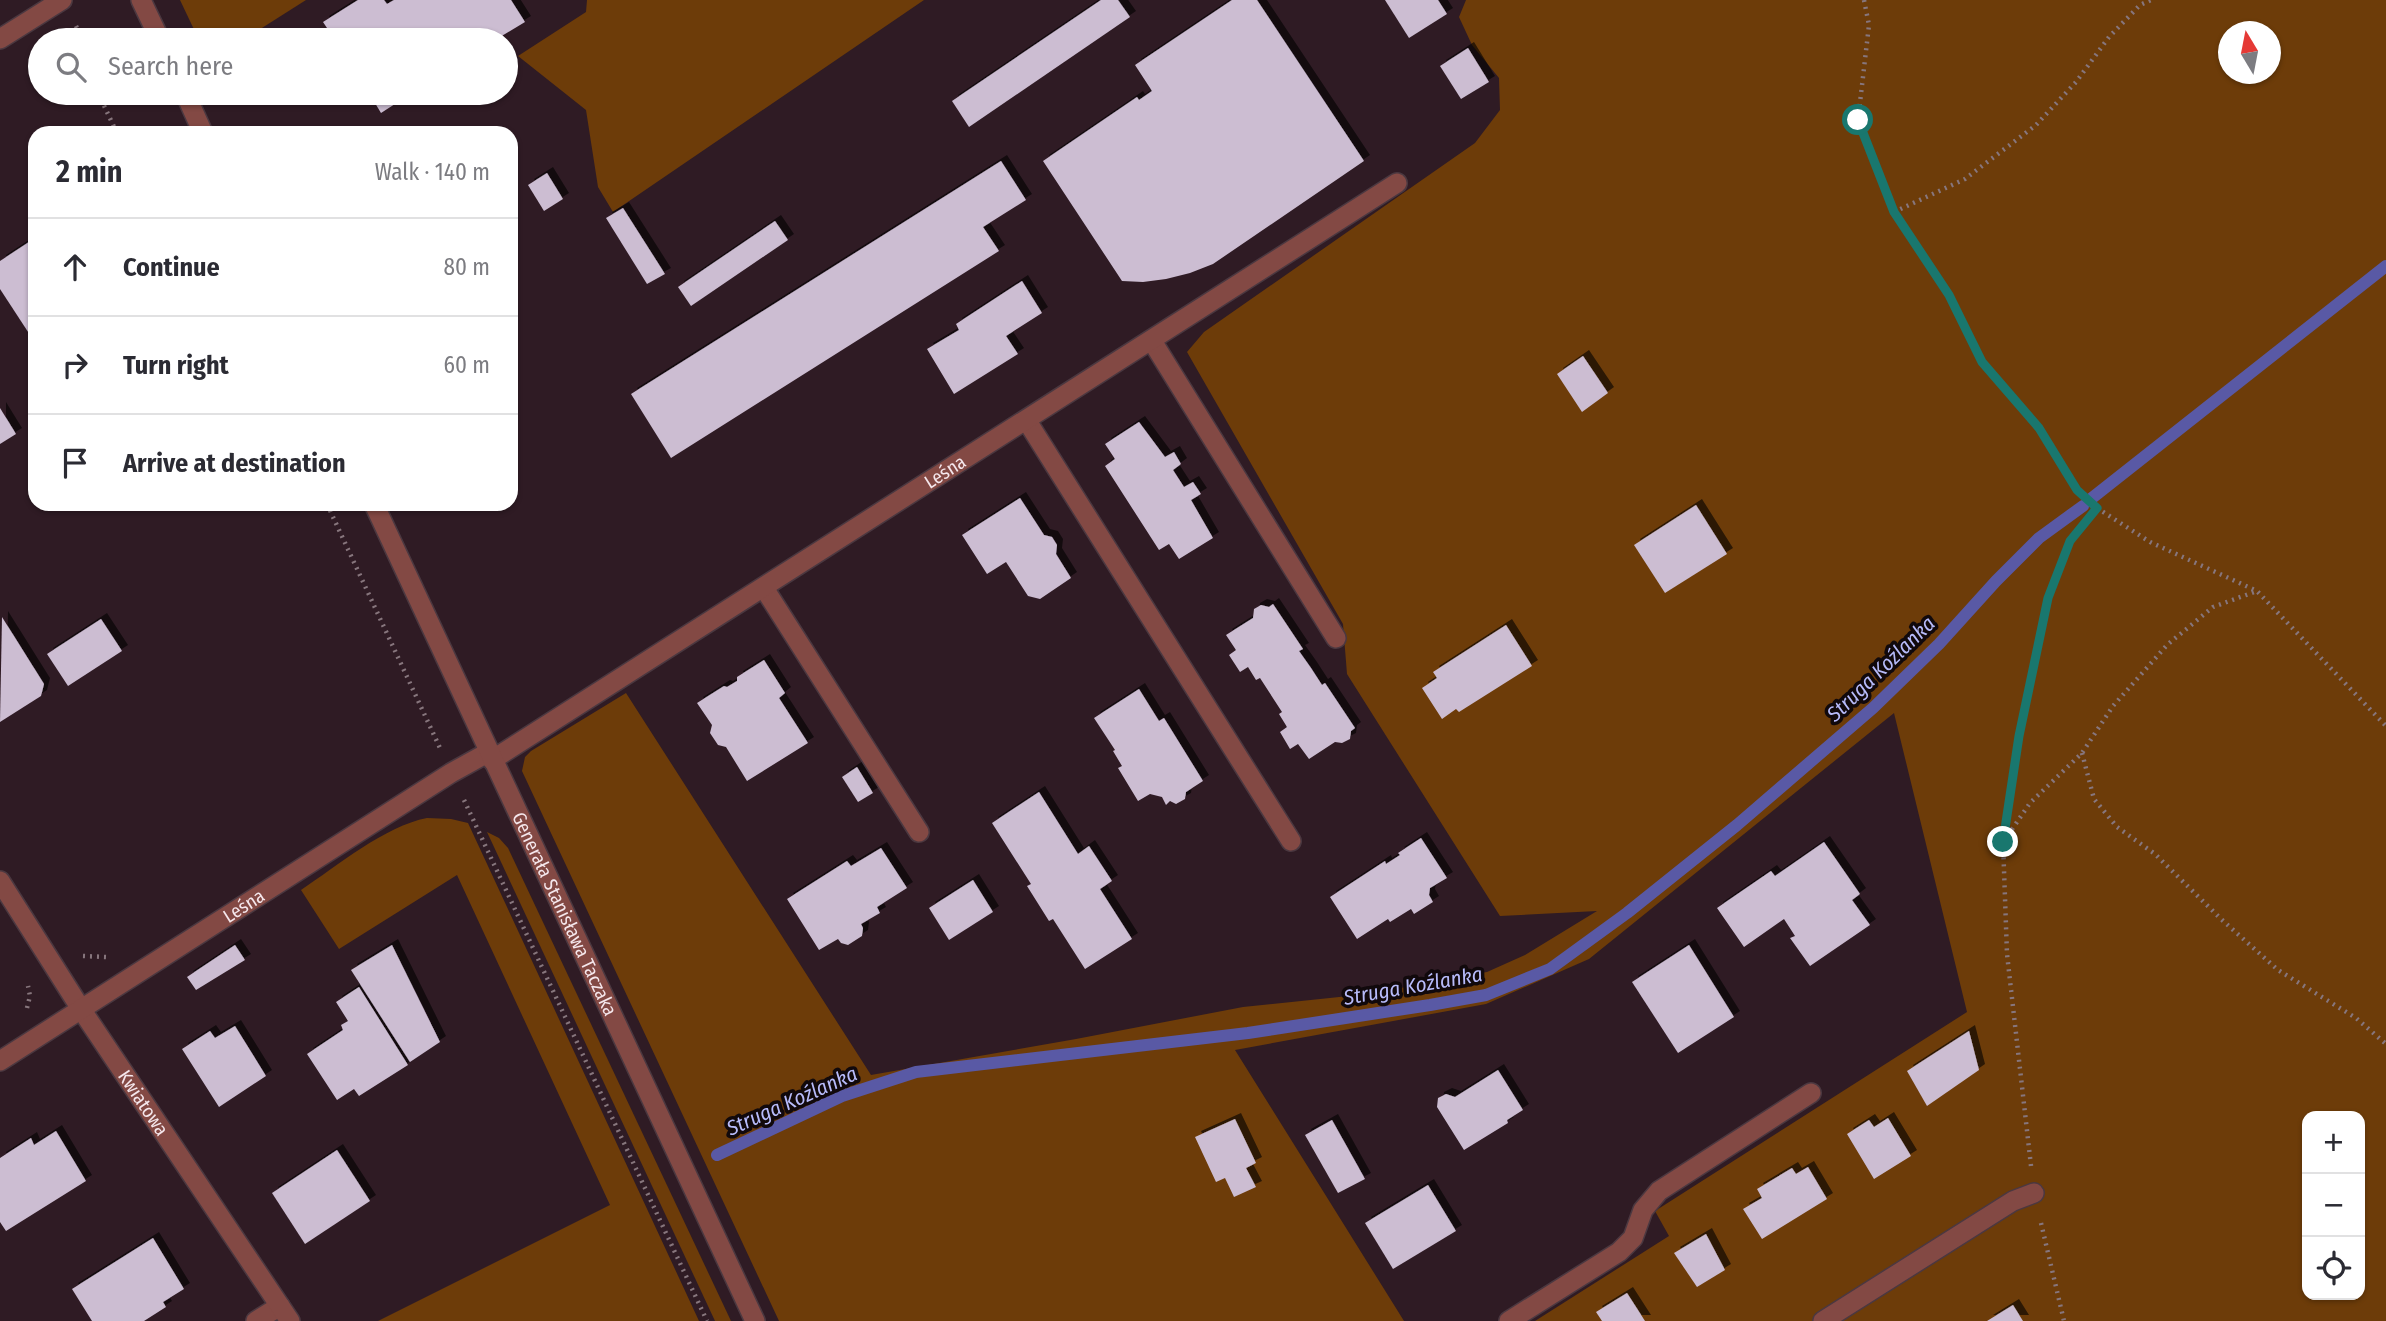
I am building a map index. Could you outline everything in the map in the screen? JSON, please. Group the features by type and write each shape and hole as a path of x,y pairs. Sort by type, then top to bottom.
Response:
{"street":[{"path":"0,39 62,0"},
{"path":"141,0 154,28"},
{"path":"190,105 200,126"},
{"name":"Leśna","path":"0,1061 451,773 491,756 764,588 1397,183"},
{"path":"1152,341 1336,638"},
{"path":"1027,421 1291,841"},
{"name":"Generała Stanisława Taczaka","path":"377,511 755,1321"},
{"path":"764,588 919,832"},
{"name":"Kwiatowa","path":"0,881 81,1009 285,1314"},
{"path":"1509,1321 1619,1252 1633,1238 1643,1210 1659,1191 1811,1093"},
{"path":"1823,1321 2013,1201 2034,1193"},
{"path":"256,1321 285,1314"}],"path":[{"path":"1864,0 1869,25 1858,120 1894,212 1949,295 1982,362 2039,428 2077,490 2097,508 2150,542 2257,591 2386,726"},
{"path":"1894,212 1965,179 2036,125 2076,82 2109,37 2140,5 2151,0"},
{"path":"104,105 114,126"},
{"path":"2064,1321 2034,1193 2007,954 2003,842 2019,736 2048,598 2070,541 2097,508"},
{"path":"330,511 707,1321"},
{"path":"2003,842 2030,803 2082,753 2113,706 2167,645 2213,607 2257,591"},
{"path":"428,748 434,736"},
{"path":"2082,753 2094,799 2117,827 2155,854 2278,970 2356,1018 2386,1044"},
{"path":"80,954 88,957 114,955"},
{"path":"24,1014 30,996 27,979"}],"shaded area":[{"path":"180,0 306,0 262,28 193,28"},
{"path":"587,0 924,0 613,212 598,187 586,110 518,56 586,12"},
{"path":"1466,0 2386,0 2386,1321 1535,1321 1669,1236 1655,1211 1967,1012 1894,713 1589,959 1486,1004 1235,1050 1404,1321 779,1321 522,771 525,757 531,751 626,693 871,1075 1243,1007 1368,994 1487,972 1525,955 1597,911 1500,916 1347,674 1343,624 1187,352 1204,332 1475,143 1500,110 1499,78 1472,45 1459,17"},
{"path":"427,818 468,823 699,1321 378,1321 610,1205 457,875 339,949 301,890 378,838 411,822"},
{"path":"487,832 499,838 508,848 731,1321 715,1321"}],"building":[{"path":"358,0 384,0 387,4 394,0 511,0 525,22 515,28 327,28 323,22"},
{"path":"1101,0 1118,0 1130,17 969,127 952,101"},
{"path":"1232,0 1257,0 1364,161 1213,264 1166,279 1122,281 1043,161 1137,97 1139,100 1152,91 1135,65"},
{"path":"1385,0 1438,0 1447,14 1409,38"},
{"path":"1468,48 1489,82 1461,99 1440,66"},
{"path":"376,105 393,105 381,113"},
{"path":"1001,161 1026,200 983,227 999,251 671,458 631,394"},
{"path":"547,173 563,199 544,211 528,185"},
{"path":"623,208 665,274 647,284 606,218"},
{"path":"775,221 788,240 691,306 678,287"},
{"path":"28,243 28,332 0,289 0,261"},
{"path":"1022,281 1042,313 1006,336 1018,354 954,394 927,349 959,330 956,324"},
{"path":"1583,356 1608,393 1582,412 1557,374"},
{"path":"0,408 16,434 0,444"},
{"path":"1139,422 1165,457 1174,452 1181,464 1173,470 1184,487 1193,482 1201,494 1191,500 1213,538 1179,559 1169,544 1159,550 1105,466 1115,459 1105,444"},
{"path":"1020,498 1044,535 1052,537 1057,545 1056,554 1071,578 1040,599 1028,596 1006,562 987,574 962,535"},
{"path":"1696,505 1727,554 1665,593 1634,545"},
{"path":"1273,604 1303,649 1299,651 1322,685 1325,683 1355,728 1351,731 1350,739 1342,743 1335,742 1309,759 1298,744 1290,749 1280,732 1287,727 1279,714 1282,712 1260,678 1256,680 1248,667 1240,672 1229,655 1236,650 1226,635 1253,618 1254,609"},
{"path":"2,617 44,684 41,696 0,722"},
{"path":"101,619 122,651 68,686 47,654"},
{"path":"1506,625 1532,666 1459,712 1456,709 1442,719 1422,688 1437,678 1433,672"},
{"path":"764,660 785,693 779,698 808,743 747,781 726,747 718,745 710,733 712,725 697,703 737,681 737,677"},
{"path":"1139,689 1159,721 1164,718 1203,781 1186,792 1185,799 1176,804 1170,801 1166,805 1162,797 1150,794 1138,801 1118,768 1122,766 1113,751 1115,750 1094,718"},
{"path":"857,767 873,793 858,802 842,777"},
{"path":"1039,792 1078,854 1089,846 1112,881 1100,889 1132,939 1085,969 1053,919 1049,921 1027,886 1031,884 992,823"},
{"path":"1421,838 1447,878 1430,888 1429,895 1433,902 1414,914 1411,909 1390,922 1388,919 1357,939 1330,897 1385,861 1386,864 1400,855 1398,853"},
{"path":"1824,842 1860,894 1852,900 1870,925 1810,966 1790,938 1795,936 1784,919 1744,947 1717,908 1771,871 1775,876"},
{"path":"881,848 907,888 877,907 880,913 861,924 862,936 848,945 838,939 819,950 787,899 847,861 851,866"},
{"path":"973,880 993,912 949,940 929,908"},
{"path":"235,945 245,960 196,990 187,977"},
{"path":"392,945 440,1042 410,1062 351,970"},
{"path":"1689,945 1734,1017 1678,1053 1632,982"},
{"path":"359,987 408,1065 359,1096 354,1089 337,1100 307,1054 343,1030 341,1025 348,1021 336,1002"},
{"path":"235,1026 266,1076 219,1107 182,1049 210,1031 215,1038"},
{"path":"1969,1031 1979,1070 1927,1106 1907,1071"},
{"path":"1498,1070 1523,1110 1507,1120 1508,1123 1464,1150 1437,1107 1438,1098 1446,1094 1455,1097"},
{"path":"1888,1118 1911,1156 1874,1179 1847,1134 1869,1120 1874,1127"},
{"path":"1235,1119 1256,1163 1246,1168 1256,1187 1234,1197 1225,1178 1216,1182 1195,1137"},
{"path":"1332,1120 1365,1179 1338,1193 1305,1135"},
{"path":"56,1131 86,1181 6,1231 0,1222 0,1158 31,1138 34,1145"},
{"path":"337,1150 370,1201 305,1244 272,1193"},
{"path":"1808,1167 1827,1199 1762,1239 1743,1209 1762,1198 1757,1189 1792,1168 1796,1174"},
{"path":"1428,1185 1456,1231 1393,1269 1365,1223"},
{"path":"1706,1234 1725,1270 1697,1287 1674,1253"},
{"path":"153,1238 184,1289 163,1302 166,1307 144,1321 92,1321 72,1289"},
{"path":"1627,1293 1645,1321 1602,1321 1596,1312"},
{"path":"2013,1305 2023,1321 1987,1321"}],"waterway":[{"name":"Struga Koźlanka","path":"2092,498 2386,266"},
{"name":"Struga Koźlanka","path":"717,1155 842,1096 916,1072 1248,1033 1430,1005 1486,995 1550,969 1627,913 1737,825 1873,708 1939,644 2039,538 2083,506"}],"route":[{"path":"1858,120 1894,212 1949,295 1982,362 2039,428 2077,490 2097,508 2070,541 2048,598 2019,736 2003,842"}]}
